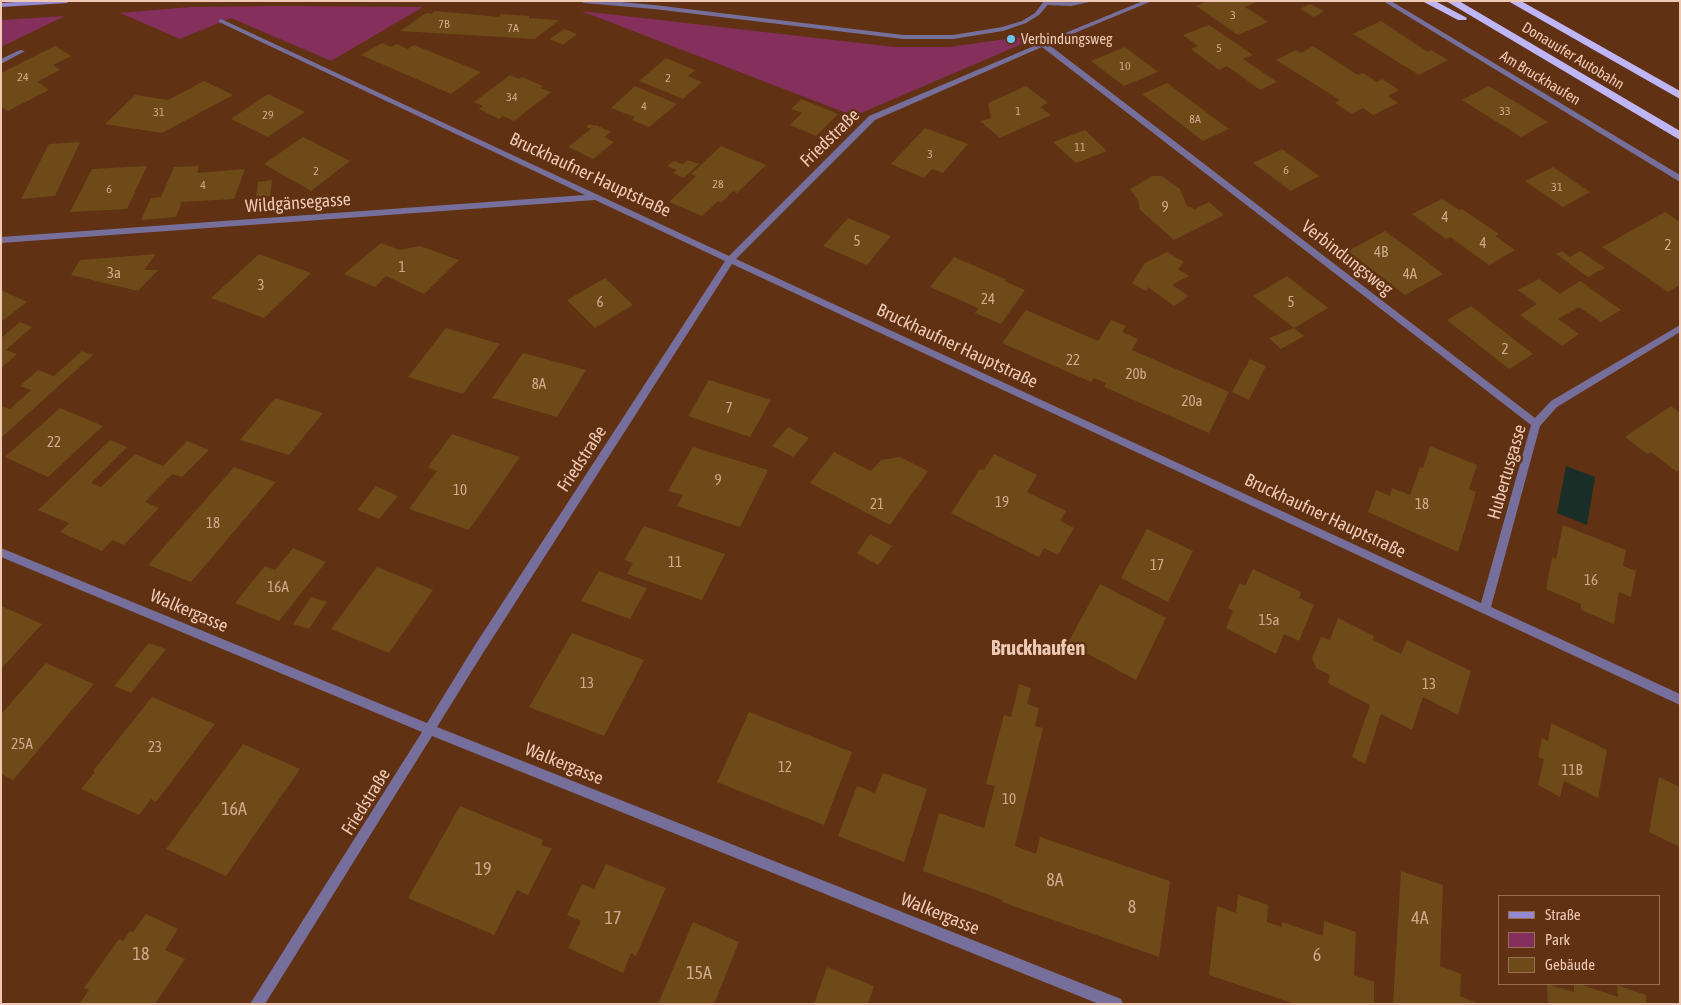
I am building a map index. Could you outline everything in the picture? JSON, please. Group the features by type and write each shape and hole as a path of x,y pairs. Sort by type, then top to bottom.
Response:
{"highway":[{"path":"1428,1 1566,70"},
{"name":"Donauufer Autobahn","path":"1451,1 1680,136"},
{"name":"Donauufer Autobahn","path":"1513,1 1680,96"}],"main road":[{"path":"1,4 9,1"},
{"path":"1,4 67,1"}],"street":[{"path":"584,1 691,11 903,37 953,37 1003,29 1024,22 1036,14 1048,2 1071,4 1091,1"},
{"name":"Friedstraße","path":"257,1004 479,649 730,260 872,118 1043,44 1149,1"},
{"name":"Am Bruckhaufen","path":"1386,1 1680,179"},
{"name":"Bruckhaufner Hauptstraße","path":"221,21 730,260 1680,700"},
{"name":"Verbindungsweg","path":"1043,44 1536,424"},
{"path":"1,62 22,51"},
{"name":"Wildgänsegasse","path":"1,240 597,197"},
{"name":"Hubertusgasse","path":"1485,609 1536,424 1554,404 1680,328"},
{"name":"Walkergasse","path":"1,552 394,716 1116,1004"}],"green space":[{"path":"190,7 423,7 331,61 231,18 180,39 120,13"},
{"path":"581,11 895,47 949,47 1021,37 1029,41 854,116"},
{"path":"65,16 1,47 1,20"}],"shaded area":[{"path":"1566,466 1595,477 1587,525 1557,513"}],"building":[{"path":"1207,1 1259,1 1245,7 1268,22 1238,35 1196,6"},
{"path":"1310,4 1324,11 1314,17 1300,9"},
{"path":"435,11 499,17 501,14 529,16 529,18 559,20 535,39 400,31 426,13 432,14"},
{"path":"1381,21 1428,52 1431,50 1448,60 1419,75 1353,34"},
{"path":"1209,25 1253,55 1243,59 1277,82 1260,90 1227,66 1219,70 1191,49 1198,46 1183,35"},
{"path":"564,29 577,34 563,45 550,39"},
{"path":"382,43 391,47 397,44 408,49 414,45 481,72 451,94 361,55"},
{"path":"55,46 71,56 53,65 60,70 37,82 49,90 8,111 1,107 1,73"},
{"path":"1313,46 1358,75 1363,73 1377,82 1382,79 1399,90 1388,96 1398,103 1373,115 1363,108 1352,114 1335,103 1340,100 1276,60 1296,50 1301,53"},
{"path":"1125,47 1158,72 1124,86 1091,61"},
{"path":"666,58 695,70 688,76 702,82 683,99 639,81"},
{"path":"510,75 519,79 522,77 543,86 540,88 551,92 514,121 503,116 499,119 479,109 483,106 474,102"},
{"path":"204,81 233,95 162,133 105,124 135,95 168,100"},
{"path":"1167,83 1229,129 1203,141 1142,94"},
{"path":"635,86 677,104 649,127 632,120 635,117 611,108"},
{"path":"1026,86 1048,103 1040,107 1051,115 1000,138 980,121 991,118 988,103"},
{"path":"1489,86 1548,122 1521,137 1462,100"},
{"path":"268,94 305,112 268,137 231,119"},
{"path":"801,99 838,114 816,136 790,125 802,113 791,109"},
{"path":"590,124 611,132 604,137 614,142 593,159 568,147 591,129 586,127"},
{"path":"925,128 968,144 943,173 932,169 924,178 891,164"},
{"path":"1085,130 1107,151 1076,163 1053,142"},
{"path":"303,137 350,161 311,191 264,164"},
{"path":"80,142 55,196 21,199 49,144"},
{"path":"721,146 766,165 737,193 733,191 721,203 718,201 702,216 669,202 696,176 691,174"},
{"path":"1282,149 1319,176 1291,191 1253,163"},
{"path":"688,160 699,164 684,178 673,173 677,170 667,166 674,161 683,164"},
{"path":"147,166 127,209 70,212 92,169"},
{"path":"199,166 197,173 245,169 234,199 182,202 176,217 141,220 151,198 161,197 174,167"},
{"path":"1553,167 1590,192 1563,207 1525,181"},
{"path":"1152,176 1162,176 1180,189 1187,206 1195,209 1209,202 1224,215 1174,240 1139,209 1139,202 1130,189"},
{"path":"272,180 270,196 256,198 258,182"},
{"path":"1442,199 1459,210 1462,209 1499,234 1495,236 1515,250 1489,265 1450,237 1446,239 1412,214"},
{"path":"1665,212 1680,222 1680,285 1668,292 1602,247"},
{"path":"848,218 891,236 867,265 823,246"},
{"path":"1385,231 1443,274 1405,295 1348,251"},
{"path":"381,243 400,250 420,246 459,260 424,294 386,276 375,287 344,274"},
{"path":"1562,251 1570,257 1580,251 1605,268 1588,277 1556,254"},
{"path":"1167,252 1184,262 1178,269 1189,276 1172,285 1189,296 1174,306 1148,287 1146,291 1132,283 1145,263"},
{"path":"156,254 144,270 158,270 138,291 71,275 80,260"},
{"path":"259,254 311,273 264,318 211,298"},
{"path":"954,257 1005,279 1004,281 1025,290 1001,324 975,313 978,308 930,287"},
{"path":"1287,276 1328,308 1294,328 1253,296"},
{"path":"605,278 633,305 595,328 567,300"},
{"path":"1539,279 1560,294 1580,281 1621,310 1601,322 1579,307 1558,319 1579,334 1562,346 1520,315 1537,304 1518,290"},
{"path":"1,290 27,302 1,322"},
{"path":"1471,306 1533,354 1509,369 1447,320"},
{"path":"1026,310 1098,341 1111,320 1126,326 1122,332 1138,339 1132,350 1229,392 1209,433 1104,387 1106,383 1094,378 1091,382 1002,343"},
{"path":"20,322 32,327 6,350 17,354 1,368 1,338"},
{"path":"446,328 500,344 463,394 408,377"},
{"path":"1294,328 1304,336 1281,349 1269,338"},
{"path":"82,351 93,355 1,438 1,406 10,409 31,390 20,386 38,370 54,376"},
{"path":"523,353 586,370 557,417 492,398"},
{"path":"1250,359 1266,366 1249,400 1232,392"},
{"path":"709,380 771,400 750,437 688,416"},
{"path":"275,398 323,413 289,455 240,440"},
{"path":"1671,406 1680,413 1680,469 1677,472 1651,452 1647,454 1625,437"},
{"path":"60,408 103,426 48,477 5,457"},
{"path":"788,427 809,438 793,457 772,446"},
{"path":"452,434 520,457 469,530 409,509 437,471 428,467"},
{"path":"110,440 127,447 91,483 101,487 135,454 163,466 187,441 209,450 182,477 172,474 145,502 159,508 124,545 112,540 102,551 60,532 69,523 38,510"},
{"path":"1430,446 1477,465 1469,489 1476,492 1458,552 1368,512 1376,490 1390,496 1392,488 1410,495 1420,467 1423,468"},
{"path":"693,447 768,470 740,527 677,506 683,495 668,491"},
{"path":"834,452 871,471 881,460 900,457 928,471 890,525 810,483"},
{"path":"994,454 1037,475 1027,492 1066,511 1060,521 1074,528 1058,555 1044,548 1039,557 951,513 980,469 984,470"},
{"path":"234,467 276,482 191,582 148,565"},
{"path":"376,486 398,496 379,519 357,510"},
{"path":"1563,525 1626,550 1623,566 1636,571 1631,597 1619,592 1614,624 1581,610 1581,604 1546,589 1552,557 1556,559"},
{"path":"644,526 725,554 702,600 627,574 633,563 624,560"},
{"path":"1147,529 1193,551 1168,602 1121,578"},
{"path":"870,534 892,546 878,565 857,553"},
{"path":"293,548 326,562 279,621 235,603 265,566 275,570"},
{"path":"377,567 433,590 389,653 331,629"},
{"path":"1253,569 1301,592 1299,598 1314,605 1299,641 1284,634 1276,654 1226,628 1233,611 1228,608 1240,583 1245,586"},
{"path":"599,571 647,588 630,619 581,601"},
{"path":"1100,584 1166,618 1136,680 1068,643"},
{"path":"311,597 327,602 309,629 293,624"},
{"path":"1,606 42,624 1,669"},
{"path":"1338,618 1374,636 1373,640 1401,654 1407,640 1471,671 1458,715 1423,697 1412,730 1381,714 1365,764 1352,757 1370,705 1328,683 1330,675 1316,668 1312,658 1321,637 1330,640"},
{"path":"572,633 644,660 604,736 529,707"},
{"path":"149,643 166,649 131,693 114,686"},
{"path":"46,663 94,684 13,780 1,774 1,714"},
{"path":"1019,684 1031,688 1027,704 1039,708 1035,726 1043,728 1015,846 1036,854 1040,837 1170,881 1159,957 1002,902 1003,900 923,871 939,813 984,828 995,786 986,784 1004,715 1011,717"},
{"path":"152,697 215,724 156,802 151,799 139,815 81,789"},
{"path":"749,712 852,752 824,825 717,782"},
{"path":"1551,723 1607,750 1598,798 1564,781 1560,797 1538,785 1544,759 1538,757 1542,738 1548,741"},
{"path":"243,744 300,769 226,876 166,849"},
{"path":"883,773 927,789 904,862 838,836 857,786 875,793"},
{"path":"1659,777 1680,787 1680,847 1649,832"},
{"path":"460,806 543,840 541,845 552,848 528,895 517,890 494,935 408,898"},
{"path":"606,864 666,888 636,956 631,953 623,973 568,948 581,921 567,915 582,884 594,889"},
{"path":"1401,871 1443,885 1440,966 1461,974 1460,996 1479,1004 1393,1004"},
{"path":"1238,895 1268,905 1267,922 1282,927 1282,922 1323,936 1324,921 1356,932 1354,975 1374,982 1374,1004 1295,1004 1209,975 1217,906 1236,913"},
{"path":"146,914 178,929 165,950 185,959 155,1004 80,1003 89,990 84,988 119,939 123,941 130,931 133,932"},
{"path":"693,922 739,942 714,1004 658,1004"},
{"path":"827,967 874,986 868,1004 814,1004"},
{"path":"1547,985 1574,992 1574,985 1582,985 1618,997 1617,985 1646,995 1646,1004 1548,1004"}],"place":[{"name":"Verbindungsweg","path":"1011,39"}],"district":[{"name":"Bruckhaufen","path":"1038,649"}]}
